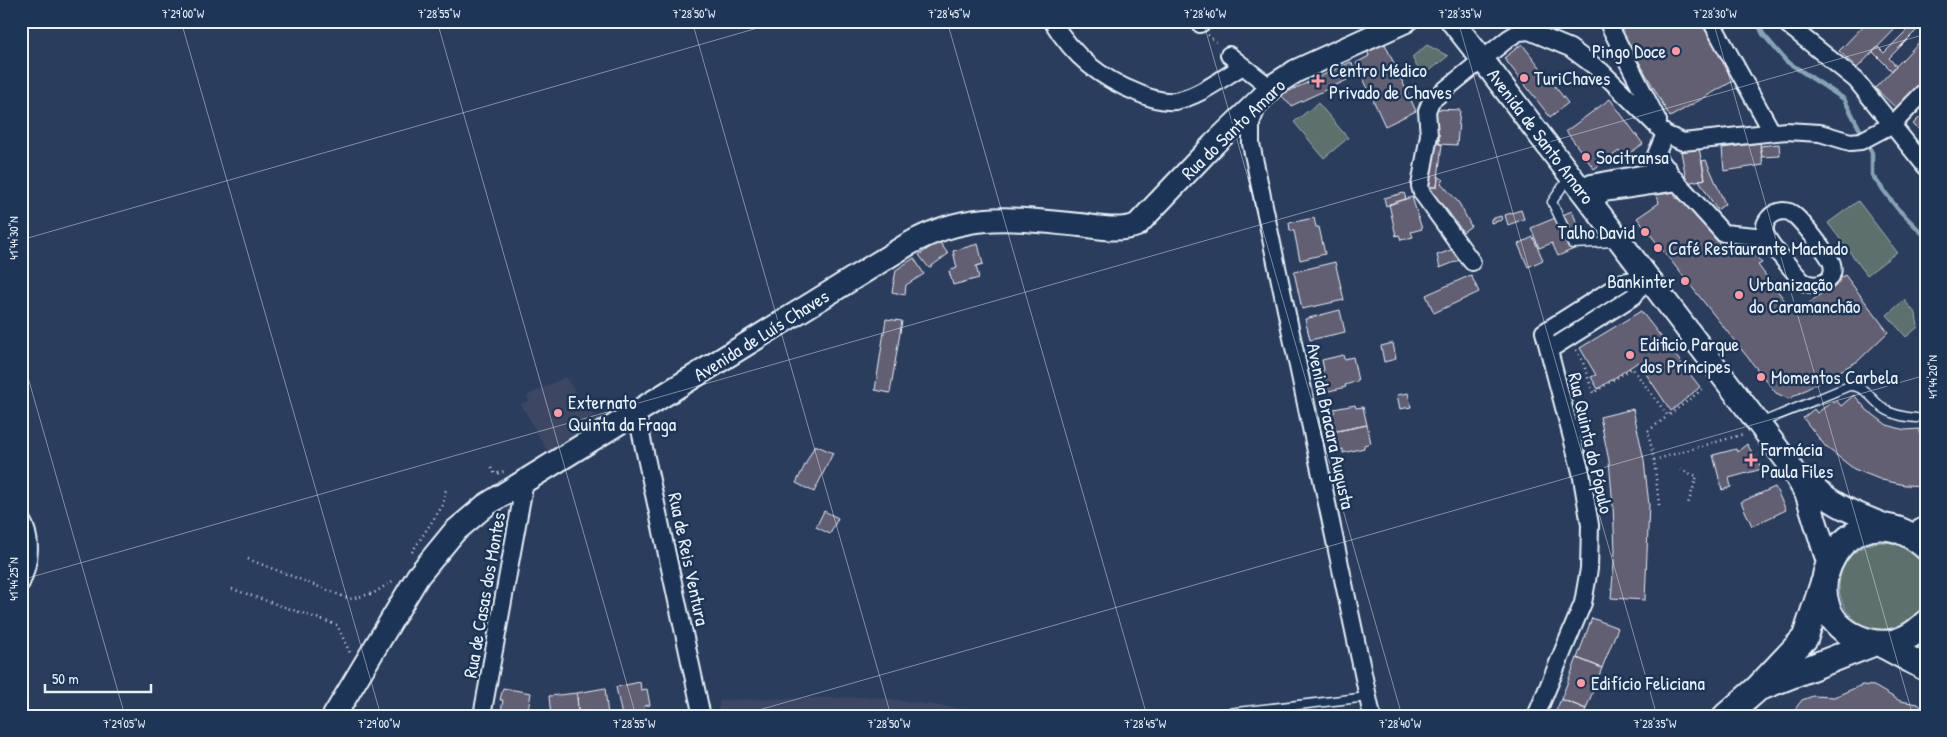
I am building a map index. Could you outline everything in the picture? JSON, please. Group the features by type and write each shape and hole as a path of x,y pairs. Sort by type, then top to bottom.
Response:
{"main road":[{"name":"Avenida de Santo Amaro","path":"1452,21 1647,277 1754,428 1787,461"},
{"name":"Avenida de Santo Amaro","path":"1467,21 1479,55"},
{"name":"Rua do Santo Amaro","path":"1105,228 1127,228 1141,222 1214,144 1288,75 1402,22"},
{"name":"Avenida de Luís Chaves","path":"334,716 424,569 454,532 486,505 915,240 932,232 952,225 1000,218 1105,228"},
{"path":"1787,461 1826,499 1838,506 1913,534"},
{"path":"1787,461 1807,495 1826,572 1825,599 1832,615 1842,628 1857,638 1877,643 1926,668"},
{"path":"1726,716 1757,689 1805,638 1826,572 1838,547 1853,535 1870,528 1913,534"},
{"path":"1757,689 1877,643 1900,641 1916,632 1926,623"}],"street":[{"path":"1052,21 1075,52 1094,70 1119,86 1149,98 1174,101 1190,97 1243,66"},
{"path":"1607,21 1665,134"},
{"path":"1711,21 1772,132"},
{"path":"1783,21 1856,80 1926,167"},
{"path":"1472,262 1422,193 1420,186 1429,135 1427,111 1431,101 1479,55 1519,32 1529,31 1540,34 1570,48 1601,71 1665,134 1683,142 1772,132 1820,133 1850,142 1868,137 1893,124 1926,90"},
{"path":"1229,55 1243,66 1266,94"},
{"name":"Avenida Bracara Augusta","path":"1266,94 1251,123 1251,144 1372,716"},
{"path":"1665,134 1656,155 1723,234 1766,237 1802,281 1814,286 1821,285 1830,276 1832,268 1829,258 1794,214 1783,211 1770,216 1764,227 1766,237"},
{"path":"1214,144 1228,137 1236,136 1244,138 1251,144"},
{"path":"1581,189 1603,193 1672,176"},
{"name":"Rua Quinta do Pópulo","path":"1536,716 1583,603 1589,569 1590,525 1586,498 1549,350 1634,296 1647,277"},
{"name":"Rua de Reis Ventura","path":"636,411 699,702 700,716"},
{"name":"Rua de Casas dos Montes","path":"482,716 525,481"},
{"path":"21,519 27,528 30,554 21,583"}],"lane":[{"path":"1581,189 1552,202 1572,244 1621,242"},
{"path":"1754,428 1849,386 1856,386 1866,391 1874,401 1888,411 1901,416 1916,418"},
{"path":"1202,716 1368,697"}],"path":[{"path":"1203,22 1205,32 1229,55"},
{"path":"1574,347 1583,362 1593,393 1632,368 1668,416"},
{"path":"1659,505 1654,460 1648,431 1704,388"},
{"path":"1654,460 1754,428"},
{"path":"1680,470 1698,476 1688,504"},
{"path":"411,555 443,505 446,489"},
{"path":"248,559 350,599 374,594 395,579"},
{"path":"232,589 337,625 350,653 346,662"}],"shaded area":[{"path":"1427,45 1448,56 1422,77 1412,57"},
{"path":"1318,103 1348,138 1324,158 1294,122"},
{"path":"1858,201 1897,252 1867,275 1828,223"},
{"path":"1904,300 1916,314 1918,327 1906,337 1887,315"},
{"name":"Externato Quinta da Fraga","path":"565,377 597,421 566,442 547,451 521,404 529,401 527,396"},
{"path":"1883,542 1900,546 1914,555 1923,569 1927,586 1923,603 1914,617 1900,626 1883,630 1866,626 1852,617 1843,603 1839,586 1843,569 1852,555 1866,546"},
{"path":"873,697 971,710 971,716 717,716 720,700"}],"building":[{"name":"Pingo Doce","path":"1616,21 1702,21 1735,80 1670,117"},
{"path":"1868,21 1903,21 1857,68 1839,51"},
{"path":"1913,21 1923,21 1926,24 1926,32 1920,27 1889,58 1896,66 1892,71 1873,52 1878,47 1884,53 1915,22"},
{"path":"1926,35 1926,77 1896,108 1875,88"},
{"path":"1384,42 1416,111 1385,126 1356,63 1369,56 1367,50"},
{"path":"1522,44 1568,103 1550,117 1504,58"},
{"path":"1351,62 1354,67 1343,72 1347,80 1291,106 1281,95"},
{"path":"1610,99 1643,144 1624,157 1619,151 1594,169 1566,131"},
{"path":"1436,109 1460,110 1457,145 1439,144 1439,134 1433,134"},
{"path":"1926,111 1926,137 1913,124"},
{"path":"1433,134 1439,134 1439,144 1442,144 1437,187 1425,187"},
{"path":"1760,143 1763,165 1724,171 1722,148"},
{"path":"1779,144 1780,156 1762,157 1760,146"},
{"path":"1699,148 1705,179 1687,183 1681,152"},
{"path":"1706,160 1725,204 1717,210 1699,180 1705,179 1702,161"},
{"path":"1438,176 1444,180 1441,183 1459,203 1471,226 1463,232 1448,211 1425,187 1437,187"},
{"name":"Urbanização do Caramanchão","path":"1675,192 1676,198 1684,200 1721,246 1752,251 1762,263 1758,265 1795,314 1845,275 1888,332 1858,361 1789,399 1776,393 1637,218 1659,203 1657,195"},
{"path":"1404,193 1406,199 1386,206 1384,198"},
{"path":"1412,197 1422,229 1411,232 1413,237 1401,240 1399,235 1396,236 1389,204"},
{"path":"1521,210 1524,219 1508,225 1505,215"},
{"path":"1572,211 1580,231 1568,235 1574,249 1558,256 1552,243 1539,248 1531,228"},
{"path":"1501,216 1502,220 1491,223 1491,219"},
{"path":"1314,218 1316,227 1319,227 1325,254 1300,260 1294,231 1290,231 1289,223"},
{"path":"1533,237 1543,260 1528,267 1518,244"},
{"path":"939,241 948,254 929,268 919,255"},
{"path":"978,244 983,264 976,266 979,278 953,285 949,271 957,268 953,251"},
{"path":"1454,249 1462,259 1440,268 1437,255"},
{"path":"914,258 924,274 906,285 905,295 892,292 896,270"},
{"path":"1335,262 1344,300 1302,309 1294,272"},
{"path":"1471,275 1479,292 1434,313 1426,295"},
{"path":"1340,310 1345,332 1310,340 1305,319"},
{"name":"Edificio Parque dos Príncipes","path":"1641,311 1700,387 1671,411 1638,362 1598,389 1591,377 1596,375 1580,348"},
{"path":"886,319 902,321 890,393 875,390"},
{"path":"1393,343 1396,359 1384,362 1381,346"},
{"path":"1343,355 1344,359 1353,357 1358,381 1345,385 1346,387 1325,392 1320,372 1324,370 1322,360"},
{"path":"1408,393 1411,407 1400,409 1397,395"},
{"path":"1854,395 1867,410 1887,425 1905,430 1920,429 1921,448 1926,448 1926,486 1905,485 1882,480 1854,469 1826,447 1803,418 1814,409 1817,413 1833,401 1834,403 1837,401 1841,406"},
{"path":"1355,405 1356,408 1363,407 1367,425 1332,432 1328,414 1335,412 1334,409"},
{"path":"1633,409 1644,460 1649,505 1645,600 1611,598 1615,551 1613,506 1609,461 1600,417"},
{"path":"1367,425 1371,443 1364,445 1364,448 1343,453 1343,449 1335,451 1332,432"},
{"path":"1747,444 1762,469 1729,478 1731,487 1722,490 1713,455 1736,449 1737,452"},
{"path":"815,445 833,453 814,492 796,483"},
{"path":"1775,487 1786,510 1752,526 1741,502"},
{"path":"824,511 838,518 830,534 816,527"},
{"name":"Edifício Feliciana","path":"1592,618 1618,628 1602,668 1577,658"},
{"name":"Edifício Feliciana","path":"1577,658 1602,668 1586,709 1561,699"},
{"path":"640,682 641,690 647,689 650,705 644,706 646,715 622,716 616,687"},
{"path":"1862,685 1874,686 1900,701 1918,704 1926,711 1926,716 1793,716 1795,709 1802,700 1813,696 1834,697"},
{"path":"503,688 531,693 527,716 497,716 498,711 501,712 503,700 500,700"},
{"path":"605,688 608,716 587,716 587,711 578,712 577,693"},
{"path":"577,693 578,712 570,713 570,716 551,716 549,696"},
{"name":"Edifício Feliciana","path":"1561,699 1586,709 1583,716 1554,716"}],"waterway":[{"path":"1757,21 1763,34 1786,61 1844,99 1872,153 1872,175 1897,208 1926,237"}],"place":[{"name":"Pingo Doce","path":"1676,51"},
{"name":"TuriChaves","path":"1524,78"},
{"name":"Centro Médico Privado de Chaves","path":"1318,81"},
{"name":"Socitransa","path":"1586,157"},
{"name":"Talho David","path":"1645,232"},
{"name":"Café Restaurante Machado","path":"1658,248"},
{"name":"Bankinter","path":"1685,281"},
{"name":"Urbanização do Caramanchão","path":"1739,295"},
{"name":"Edificio Parque dos Príncipes","path":"1630,355"},
{"name":"Momentos Carbela","path":"1761,377"},
{"name":"Externato Quinta da Fraga","path":"558,413"},
{"name":"Farmácia Paula Files","path":"1751,460"},
{"name":"Edifício Feliciana","path":"1581,683"}]}
